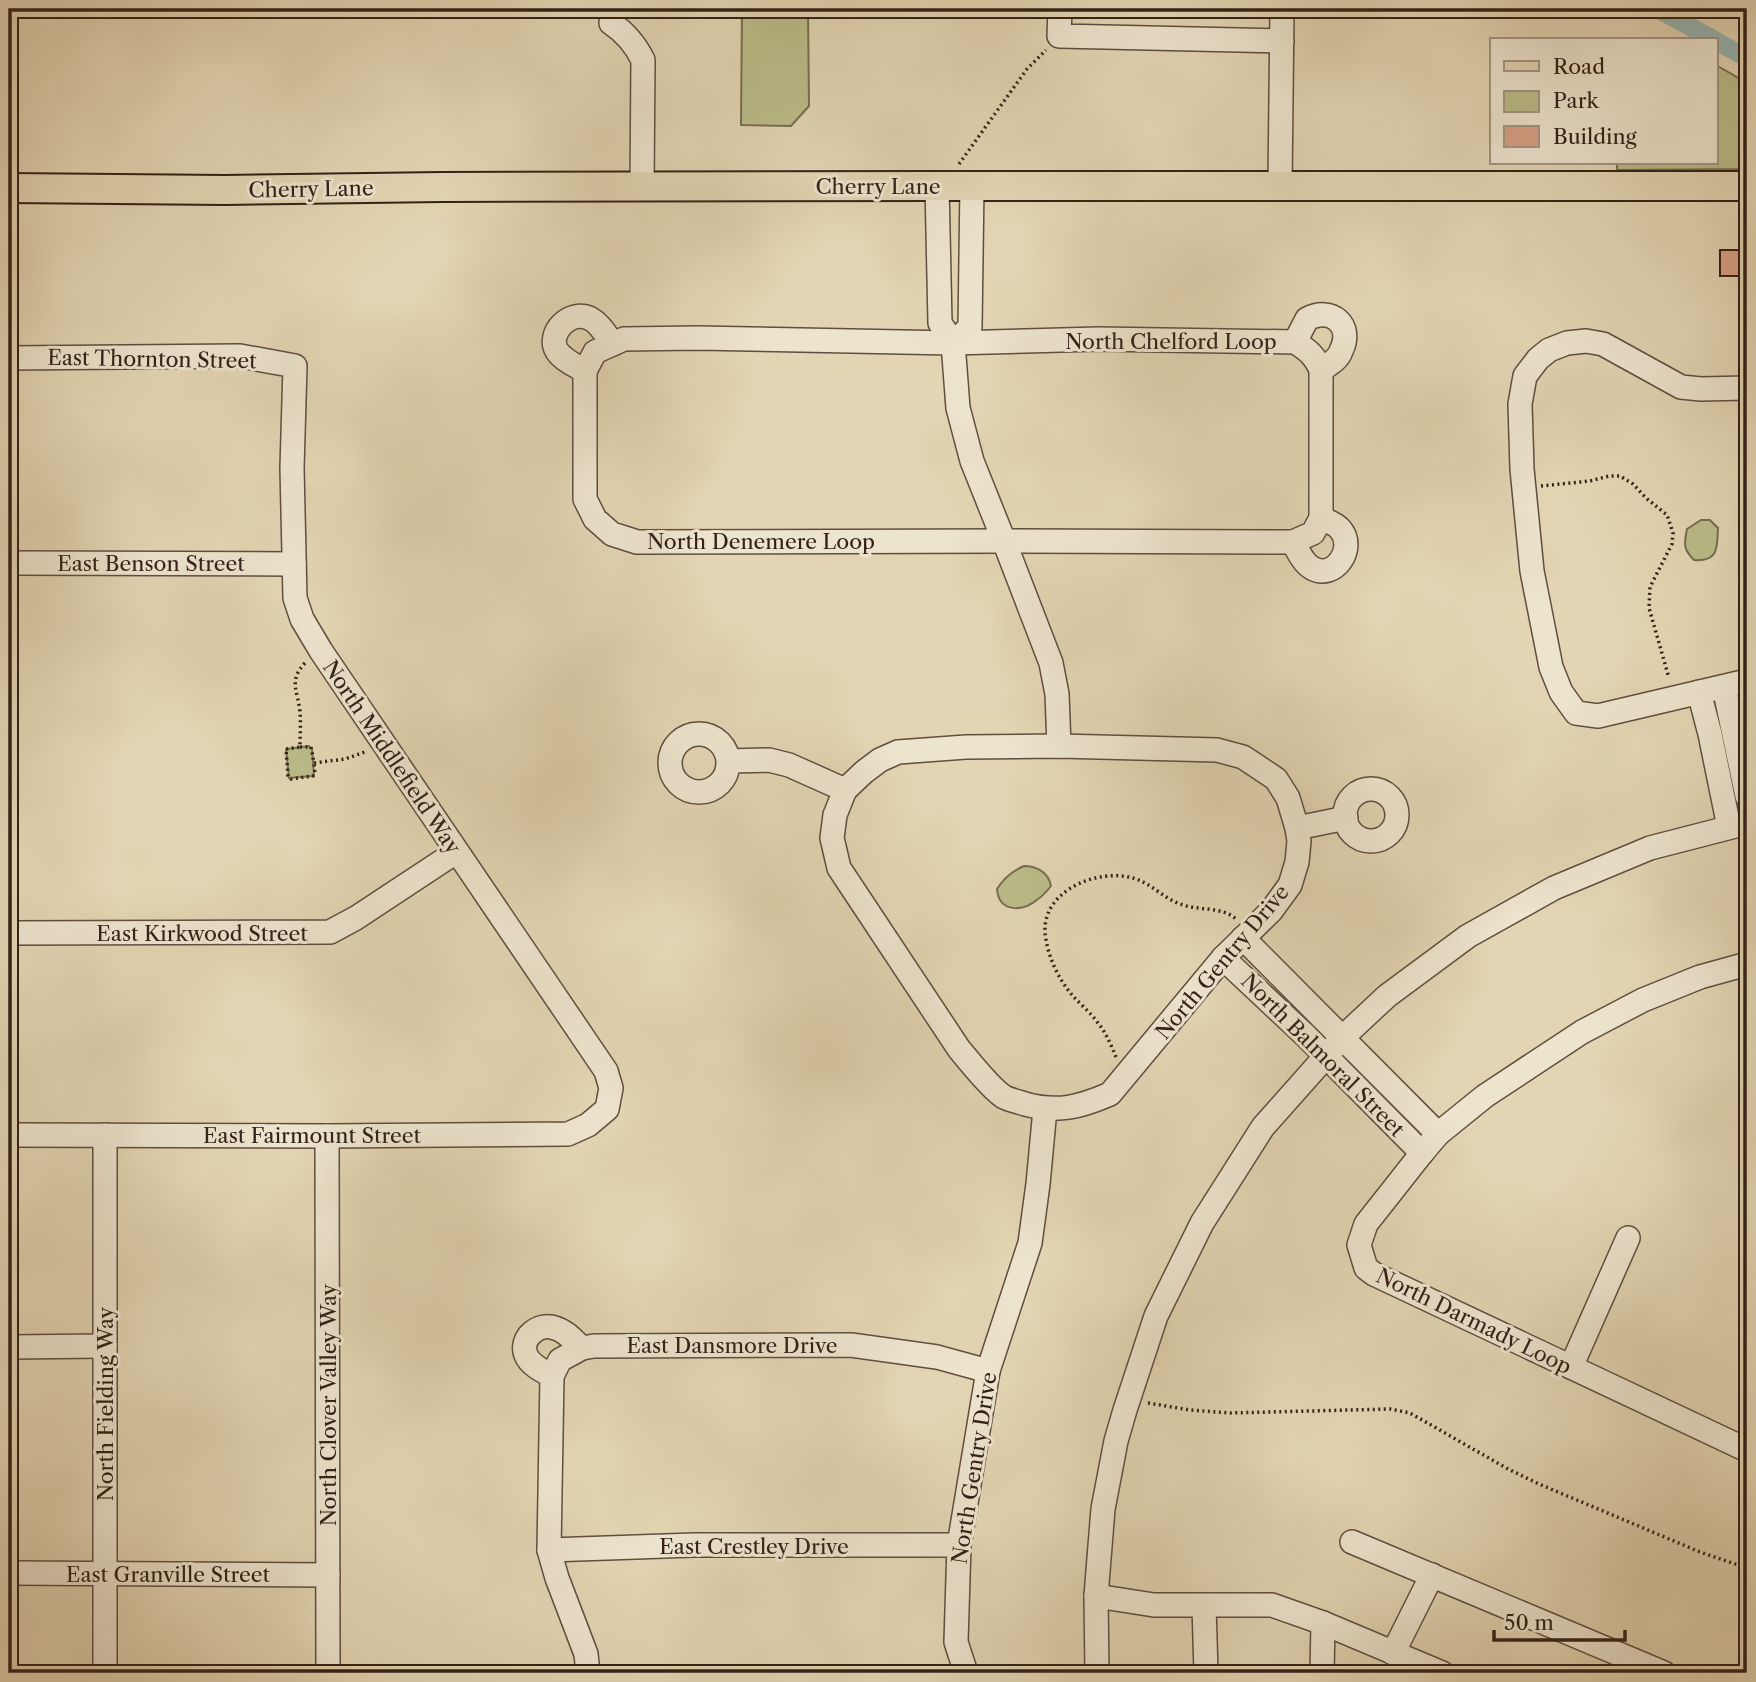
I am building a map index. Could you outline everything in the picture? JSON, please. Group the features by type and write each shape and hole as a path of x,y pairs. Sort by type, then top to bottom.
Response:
{"main road":[{"name":"Cherry Lane","path":"9,188 225,190 1280,185 1747,186"}],"street":[{"path":"1059,9 1059,36 1282,41"},
{"path":"1280,185 1282,9"},
{"path":"611,23 623,31 643,60 642,187"},
{"path":"955,186 940,323 953,343 958,408 972,461 1051,663 1057,694 1059,746"},
{"path":"613,344 597,323 581,315 569,318 559,327 556,336 556,350 584,371 595,352 613,344 624,339 953,343 970,327 955,186"},
{"path":"1004,541 1293,542 1313,533 1321,518 1321,370 1341,352 1345,334 1338,320 1325,314 1307,319 1295,342"},
{"name":"North Chelford Loop","path":"953,343 1098,339 1295,342 1310,351 1321,370"},
{"path":"1747,388 1681,387 1603,344 1586,341 1567,343 1549,350 1538,359 1525,376 1520,404 1524,497 1532,571 1551,667 1561,692 1576,713 1598,716 1747,681"},
{"name":"East Thornton Street","path":"9,358 240,356 295,366"},
{"name":"North Middlefield Way","path":"295,366 292,468 294,564 295,598 302,619 456,852 607,1071 611,1087 607,1109"},
{"name":"North Denemere Loop","path":"584,371 585,499 595,519 612,534 638,542 1004,541"},
{"path":"1293,542 1304,561 1317,570 1334,567 1343,560 1345,537 1339,528 1321,518"},
{"name":"East Benson Street","path":"9,563 294,564"},
{"path":"1724,687 1747,796"},
{"path":"1097,1673 1096,1596 1103,1509 1116,1441 1156,1316 1202,1223 1263,1127 1342,1038 1387,996 1468,936 1554,888 1650,848 1738,825 1699,692"},
{"name":"North Gentry Drive","path":"845,790 880,760 898,752 966,747 1059,746 1217,750 1244,757 1276,779 1288,798 1299,841 1297,862 1290,885 1271,911 1240,929 1223,958 1110,1094 1087,1104 1045,1109 1030,1243 988,1371 958,1545 956,1642 965,1673"},
{"path":"729,761 769,760 789,765 845,790 835,815 832,838 839,868 959,1049 980,1074 1004,1097 1045,1109"},
{"path":"1297,828 1346,818"},
{"name":"East Kirkwood Street","path":"9,933 330,932 356,918 456,852"},
{"name":"North Balmoral Street","path":"1240,929 1342,1038 1438,1134"},
{"name":"North Balmoral Street","path":"1223,958 1422,1153"},
{"name":"North Darmady Loop","path":"1747,964 1700,977 1643,1000 1582,1032 1485,1096 1438,1134 1366,1224 1359,1245 1366,1268 1374,1274 1747,1450"},
{"name":"East Fairmount Street","path":"9,1135 568,1134 588,1125 607,1109"},
{"name":"North Fielding Way","path":"105,1135 105,1673"},
{"name":"North Clover Valley Way","path":"327,1136 328,1673"},
{"path":"1571,1367 1628,1238"},
{"path":"552,1376 530,1362 525,1354 524,1345 528,1336 545,1326 556,1328 582,1348 560,1360 552,1376 549,1550 586,1654 588,1673"},
{"name":"East Dansmore Drive","path":"582,1348 851,1345 937,1357 988,1371"},
{"path":"9,1347 106,1346"},
{"path":"1352,1542 1664,1673"},
{"name":"East Crestley Drive","path":"549,1550 694,1545 958,1545"},
{"name":"East Granville Street","path":"9,1573 328,1575"},
{"path":"1392,1653 1432,1575"},
{"path":"1096,1596 1154,1605 1272,1605 1323,1623 1442,1673"},
{"path":"1205,1606 1206,1673"},
{"path":"1322,1673 1323,1623"}],"path":[{"path":"955,186 956,168 1027,69 1059,36"},
{"path":"1538,486 1620,476 1633,484 1667,515 1674,533 1672,544 1650,587 1649,608 1670,681"},
{"path":"300,747 300,710 295,681 296,674 305,663"},
{"path":"300,747 311,747 315,773 313,776 289,778 286,749 300,747"},
{"path":"313,763 345,759 365,752"},
{"path":"1117,1059 1099,1024 1072,995 1053,964 1045,931 1047,916 1061,895 1089,880 1122,876 1151,886 1178,904 1231,915 1240,929"},
{"path":"1148,1403 1230,1413 1390,1409 1410,1413 1539,1484 1700,1552 1747,1568"}],"green space":[{"path":"742,9 808,9 809,106 791,126 741,125"},
{"path":"825,9 932,9 932,15 825,15"},
{"path":"1718,66 1747,83 1747,169 1617,170 1617,164 1718,164"},
{"path":"1701,520 1710,520 1718,528 1717,547 1708,559 1694,560 1686,549 1686,534 1687,529"},
{"path":"309,746 312,749 314,775 289,778 286,749"},
{"path":"1024,866 1042,871 1051,886 1042,896 1026,906 1007,906 1002,903 997,889 1009,875"}],"building":[{"path":"1720,250 1747,250 1747,276 1720,276"}],"waterway":[{"path":"1657,9 1711,38"},
{"path":"1718,42 1747,58"}]}
